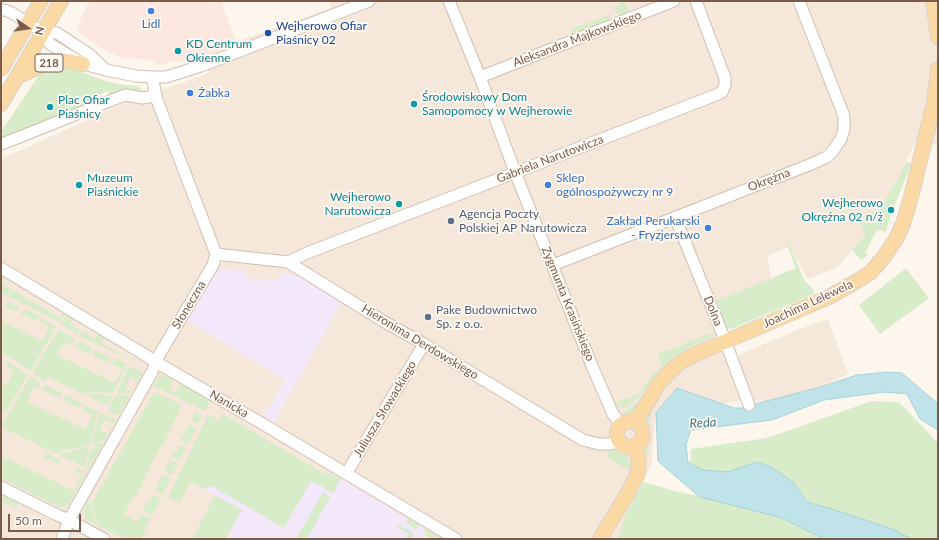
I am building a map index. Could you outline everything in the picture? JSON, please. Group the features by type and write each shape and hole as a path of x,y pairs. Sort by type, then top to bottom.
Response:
{"main road":[{"path":"1,69 41,1"},
{"path":"1,104 61,1"},
{"path":"933,1 938,37"},
{"name":"218","path":"16,77 46,63 61,60 83,64"},
{"name":"Joachima Lelewela","path":"628,424 658,385 681,362 696,354 829,297 870,273 883,258 896,239 903,224 934,103 938,69"},
{"path":"628,424 641,427 643,434 641,441 636,446 624,446 617,436 618,430 628,424"},
{"path":"600,539 637,475 639,464 636,446"}],"street":[{"name":"218","path":"43,32 50,44 83,64 136,76 166,77 201,66 370,1"},
{"name":"Zygmunta Krasińskiego","path":"449,1 480,76 515,172 592,366 613,414 628,424"},
{"name":"Aleksandra Majkowskiego","path":"480,76 674,1"},
{"name":"Gabriela Narutowicza","path":"288,262 307,253 515,172 716,96 722,92 725,85 725,78 696,1"},
{"name":"Okrężna","path":"552,265 827,157 832,152 841,139 844,129 844,116 799,1"},
{"path":"1,10 12,13 43,32"},
{"name":"218","path":"43,32 57,33 89,54 106,70"},
{"path":"152,77 155,94 216,254"},
{"path":"2,144 126,95 142,98 155,94"},
{"name":"Dolna","path":"675,217 749,405"},
{"name":"Hieronima Derdowskiego","path":"216,254 288,262 383,321 583,440 600,444 620,442"},
{"name":"Słoneczna","path":"62,539 70,520 152,372 156,362 213,265 216,254"},
{"name":"Nanicka","path":"1,268 156,362 456,539"},
{"name":"Juliusza Słowackiego","path":"348,474 349,469 424,344"},
{"path":"1,487 56,515 70,520 104,539"}],"shaded area":[{"path":"89,1 221,1 236,42 189,60 168,62 159,66 150,60 127,58 126,60 101,48 81,35 77,27"},
{"path":"329,1 938,1 938,145 916,142 881,208 858,219 865,235 837,268 808,279 790,246 767,256 771,279 707,306 727,360 797,330 828,319 848,374 787,402 743,400 655,417 651,465 625,516 617,539 1,539 1,158 120,105 209,73 201,56 331,8"},
{"path":"222,269 245,270 246,278 277,280 282,273 294,274 341,303 274,422 264,416 285,380 187,320 217,271"},
{"path":"223,414 325,474 330,473 348,483 442,539 192,539 215,495 190,482"}],"green space":[{"path":"618,1 624,1 629,12 619,16 613,8 619,5"},
{"path":"609,15 609,20 570,35 574,28"},
{"name":"Plac Ofiar Piaśnicy","path":"58,67 76,69 113,83 139,86 143,93 128,91 110,97 107,91 97,96 99,101 1,140 1,132 38,76 48,69"},
{"path":"906,162 911,163 910,167 894,207 891,206 889,212 891,214 886,232 877,230 865,253 868,255 861,260 852,250 865,235 858,219 881,208"},
{"path":"789,242 804,280 813,289 814,293 731,329 726,327 715,301 796,268 786,243"},
{"path":"906,268 929,298 880,334 859,305"},
{"path":"1,273 6,276 2,283 10,288 6,296 1,293"},
{"path":"11,289 60,318 64,311 66,312 59,322 8,296"},
{"path":"7,301 19,307 17,312 5,306"},
{"path":"24,309 39,316 36,321 21,314"},
{"path":"68,313 74,317 70,324 80,330 78,335 61,324"},
{"path":"42,318 56,327 31,370 1,353 1,321 42,341 49,327 40,323"},
{"path":"59,329 75,339 72,346 64,342 57,355 115,383 122,369 112,364 115,358 127,364 113,394 99,392 81,393 47,376 45,381 33,373"},
{"path":"82,331 95,339 99,331 106,336 102,343 132,360 137,354 133,361 80,336"},
{"path":"714,332 713,337 692,346 675,356 653,378 640,396 625,408 620,408 616,405 615,403 640,393 651,376 662,366 657,354"},
{"path":"79,341 92,348 89,354 76,348"},
{"path":"95,350 111,357 108,363 93,355"},
{"path":"8,362 27,374 27,376 6,412 4,410 1,415 1,384 6,386 14,371 6,367"},
{"path":"129,366 143,372 137,384 135,384 137,380 131,377 125,388 132,392 131,394 116,394"},
{"path":"159,375 165,375 173,379 169,389 176,392 180,383 210,400 205,411 154,386"},
{"path":"30,377 40,383 38,388 34,386 27,402 85,429 93,415 83,410 85,405 98,411 90,444 56,453 3,427 2,424"},
{"path":"45,385 62,393 60,398 42,390"},
{"path":"154,392 182,405 163,445 161,445 136,496 134,495 124,515 137,522 141,514 151,519 141,539 126,539 98,526 91,504"},
{"path":"99,394 112,396 108,406 85,395"},
{"path":"66,395 82,403 80,408 63,400"},
{"path":"130,395 120,414 117,415 108,410 115,396"},
{"path":"640,400 635,411 631,414 626,416 620,415"},
{"path":"872,401 899,402 938,443 938,539 897,539 690,473 691,449 767,438"},
{"path":"655,402 650,417 648,457 645,454 643,447 647,437 647,431 644,424"},
{"path":"100,412 116,421 114,424 105,420 100,430 108,434 105,441 92,443"},
{"path":"195,412 202,415 198,424 191,421"},
{"path":"223,414 325,474 330,473 341,479 333,493 311,481 284,528 210,485 207,490 190,482 180,503 168,497 208,415 220,420"},
{"path":"189,425 196,428 188,444 181,440"},
{"path":"104,442 89,469 87,468 90,450 93,450 94,444"},
{"path":"179,445 186,448 180,460 171,456 174,451 176,452"},
{"path":"89,446 85,467 59,455"},
{"path":"613,450 626,455 630,462 631,471 608,458 607,451"},
{"path":"46,453 60,460 59,464 44,457"},
{"path":"1,456 74,491 82,475 76,472 77,468 86,472 86,474 69,504 64,507 59,507 1,478"},
{"path":"170,459 178,463 172,475 164,471"},
{"path":"162,475 170,479 163,494 155,491"},
{"path":"643,482 675,491 763,510 833,539 617,539 625,516"},
{"path":"1,492 18,500 16,508 1,501"},
{"path":"323,492 330,497 307,539 296,539"},
{"path":"153,495 161,499 153,515 143,510 146,503 149,503"},
{"path":"215,495 242,510 226,539 192,539"},
{"path":"85,502 90,503 96,525 88,521 85,517 85,507 83,506"},
{"path":"408,519 419,525 417,530 407,524"},
{"path":"399,525 413,533 412,539 406,539 409,534 397,527"},
{"path":"425,529 442,539 432,539 423,534"}],"water":[{"name":"Reda","path":"888,372 902,373 938,404 938,430 920,419 907,394 884,392 824,400 772,420 691,430 686,444 688,462 702,470 728,472 757,462 771,467 793,482 807,502 895,530 911,539 825,539 782,518 700,497 658,461 656,413 677,388 734,408 743,408 817,388 857,375"}],"place":[{"name":"Lidl","path":"151,11"},
{"name":"Wejherowo Ofiar Piaśnicy 02","path":"268,33"},
{"name":"KD Centrum Okienne","path":"178,51"},
{"name":"Żabka","path":"190,93"},
{"name":"Środowiskowy Dom Samopomocy w Wejherowie","path":"414,104"},
{"name":"Plac Ofiar Piaśnicy","path":"50,107"},
{"name":"Muzeum Piaśnickie","path":"79,185"},
{"name":"Sklep ogólnospożywczy nr 9","path":"548,185"},
{"name":"Wejherowo Narutowicza","path":"399,204"},
{"name":"Wejherowo Okrężna 02 n/ż","path":"891,210"},
{"name":"Agencja Poczty Polskiej AP Narutowicza","path":"451,221"},
{"name":"Zakład Perukarski - Fryzjerstwo","path":"708,228"},
{"name":"Pake Budownictwo Sp. z o.o.","path":"428,317"}]}
